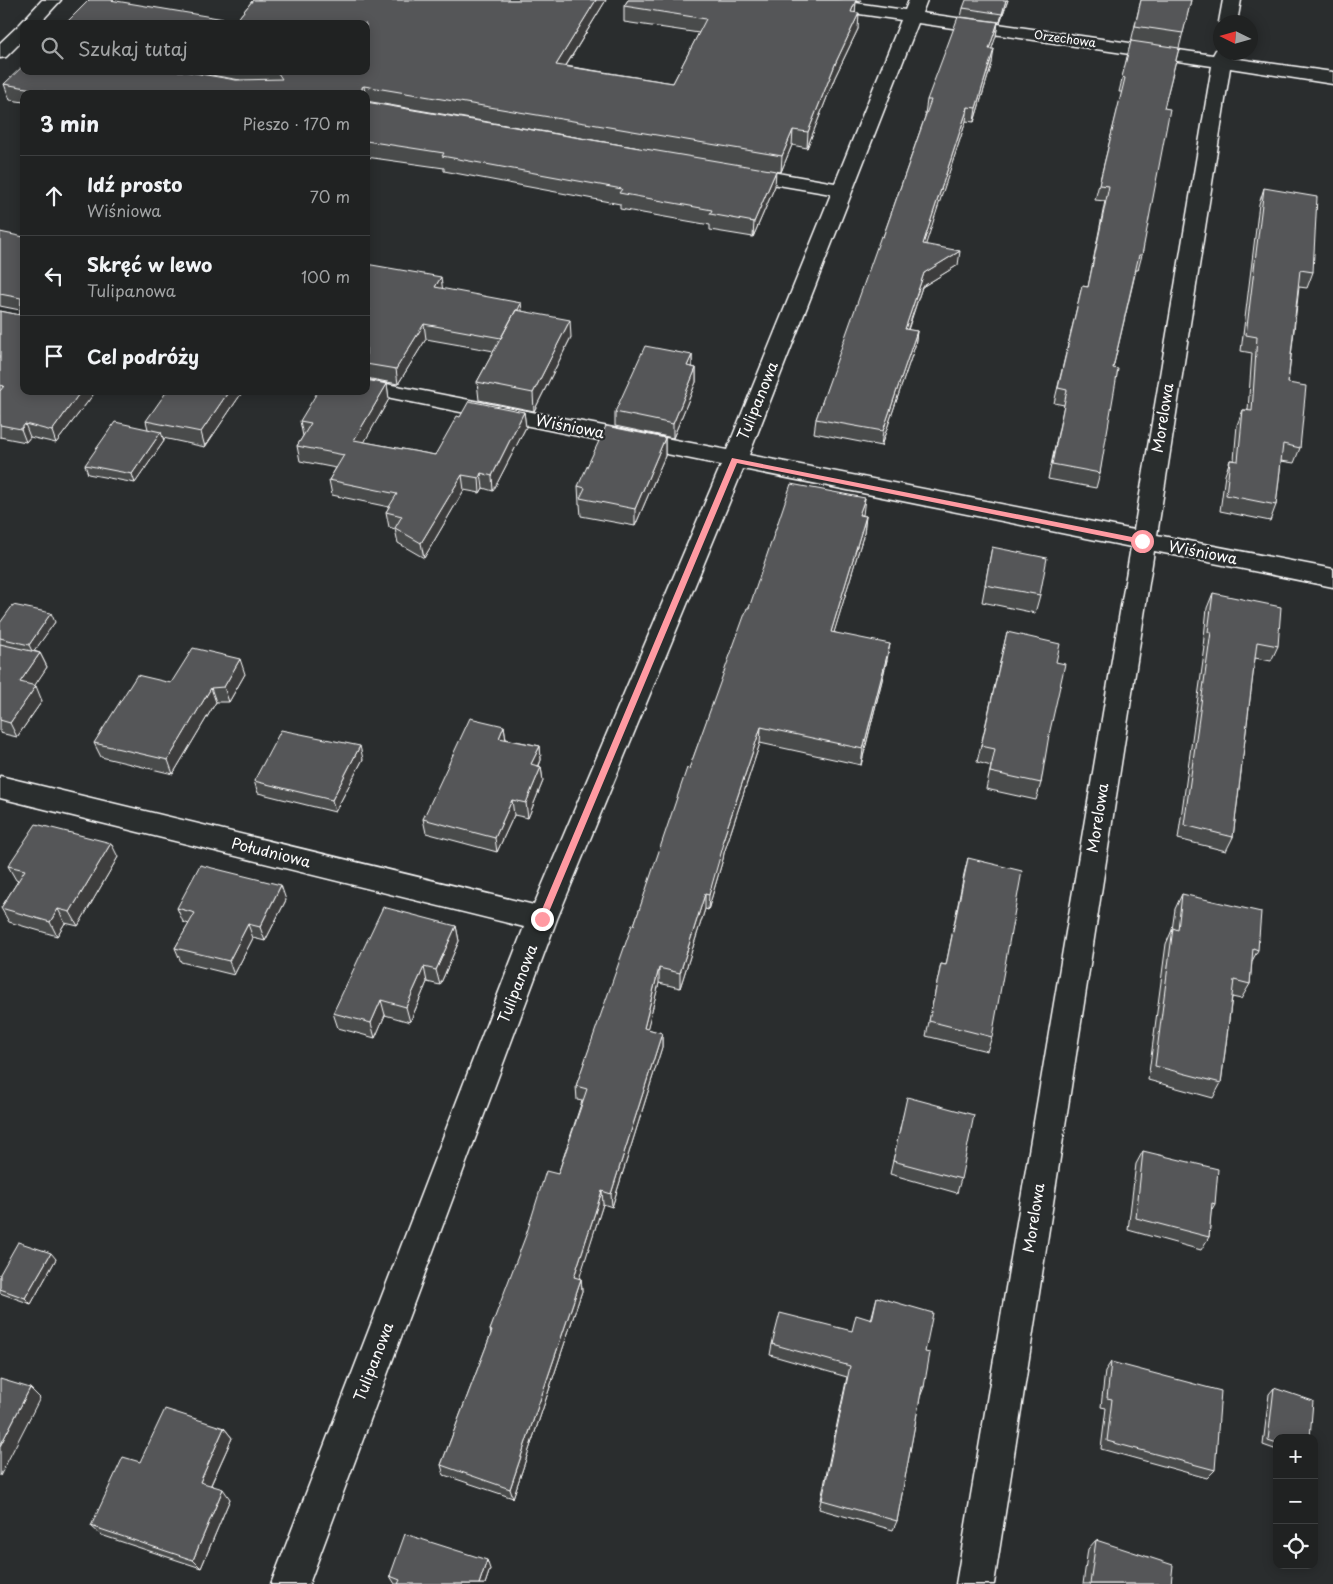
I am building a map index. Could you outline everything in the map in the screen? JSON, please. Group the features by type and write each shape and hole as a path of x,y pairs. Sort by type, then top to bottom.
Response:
{"street":[{"path":"33,20 52,0"},
{"name":"Orzechowa","path":"798,0 914,8 1213,56"},
{"path":"1229,15 1232,0"},
{"name":"Tulipanowa","path":"290,1584 542,919 735,460 914,8"},
{"path":"2,51 20,33"},
{"path":"2,51 20,52"},
{"name":"Morelowa","path":"975,1584 1142,541 1222,60"},
{"name":"Orzechowa","path":"1238,60 1333,78"},
{"path":"716,168 842,190"},
{"name":"Wiśniowa","path":"370,388 1333,578"},
{"name":"Południowa","path":"0,786 542,919"}],"building":[{"path":"89,0 110,0 230,20 69,20"},
{"path":"253,0 596,0 556,65 673,83 706,19 624,6 628,0 856,0 851,12 859,13 836,62 808,132 793,130 782,156 364,86 362,90 38,90 4,84 20,69 20,75 207,75 236,80 282,79 279,75 370,75 370,20 237,20"},
{"path":"966,0 1006,0 1002,14 963,8"},
{"path":"1141,0 1191,0 1183,33 1135,26"},
{"path":"958,17 998,22 989,49 994,49 976,108 968,107 923,244 960,251 924,273 905,329 917,331 883,431 816,419 881,236 883,237 931,100 927,100"},
{"path":"1131,41 1179,48 1164,108 1170,109 1142,255 1139,255 1113,368 1118,369 1100,473 1052,464 1067,390 1058,388 1082,286 1088,287 1109,186 1099,185 1125,78 1122,77"},
{"path":"370,103 776,171 754,222 710,214 712,210 619,193 622,189 442,156 444,153 370,142"},
{"path":"1264,188 1317,197 1313,272 1300,270 1288,383 1306,386 1300,448 1283,444 1276,505 1226,495 1230,460 1238,461 1243,410 1252,411 1257,337 1246,335"},
{"path":"0,232 20,236 20,298 0,294"},
{"path":"370,265 441,277 435,287 521,303 501,338 424,324 396,369 370,365"},
{"path":"516,310 570,320 533,393 477,382"},
{"path":"0,311 20,315 20,395 78,395 52,431 25,424 21,429 0,425 0,391 4,386 0,385"},
{"path":"645,346 692,355 687,366 696,368 673,424 615,412"},
{"path":"370,381 387,384 354,440 435,455 457,416 460,417 469,401 524,412 492,476 481,473 479,478 462,475 421,543 395,528 402,516 386,512 397,494 329,480 344,455 297,446 311,423 300,421 316,395 370,395"},
{"path":"164,395 226,395 201,432 146,421"},
{"path":"115,422 161,432 132,474 85,465"},
{"path":"606,426 665,438 635,509 580,498 585,488 578,486"},
{"path":"791,484 865,498 859,515 866,516 831,632 890,644 863,749 761,727 722,843 724,843 709,895 705,894 680,973 659,968 644,1028 662,1033 611,1194 602,1191 574,1277 581,1279 510,1489 441,1465 492,1331 490,1330 526,1235 546,1171 558,1174 587,1089 576,1086 632,925 634,925 687,768 689,769 747,608 749,608"},
{"path":"992,547 1047,558 1040,595 985,585"},
{"path":"1213,593 1281,607 1278,646 1257,642 1233,837 1184,825 1211,632 1208,632"},
{"path":"13,605 51,613 29,645 0,638 0,623"},
{"path":"1007,632 1060,644 1056,662 1065,664 1049,735 1041,783 990,772 995,749 981,746"},
{"path":"0,644 40,653 20,682 36,686 10,723 0,720"},
{"path":"193,648 240,659 224,687 211,688 168,760 94,743 137,675 171,683"},
{"path":"470,718 504,726 499,738 540,746 531,764 541,767 526,803 512,800 495,838 423,819"},
{"path":"281,730 360,746 332,800 254,781"},
{"path":"36,824 111,843 70,912 58,909 50,922 1,908 25,870 8,866"},
{"path":"968,858 1022,871 992,1037 929,1021 941,964 946,965"},
{"path":"200,865 281,885 260,927 248,924 229,961 175,948 195,913 177,908"},
{"path":"1182,894 1261,912 1258,950 1253,948 1250,984 1234,980 1221,1083 1155,1066 1173,928 1178,930"},
{"path":"383,907 456,926 436,970 424,967 406,1007 381,1000 371,1023 333,1013"},
{"path":"907,1097 974,1115 961,1179 893,1161"},
{"path":"1143,1151 1218,1169 1215,1204 1212,1203 1209,1237 1136,1218"},
{"path":"18,1242 51,1253 25,1298 0,1289 0,1274"},
{"path":"877,1297 933,1313 925,1352 930,1353 897,1521 822,1500 850,1366 772,1344 780,1313 852,1331 856,1315 872,1320"},
{"path":"1111,1362 1221,1391 1215,1470 1107,1441 1112,1399 1107,1398"},
{"path":"0,1379 30,1388 0,1446"},
{"path":"1274,1388 1313,1401 1310,1434 1273,1434 1273,1442 1268,1440"},
{"path":"165,1409 224,1428 200,1482 223,1489 193,1560 91,1526 123,1457 140,1462"},
{"path":"405,1534 487,1560 479,1584 398,1584 400,1580 390,1576"},
{"path":"1096,1540 1173,1565 1171,1584 1090,1584"}],"route":[{"path":"542,919 735,460 1142,541"}]}
